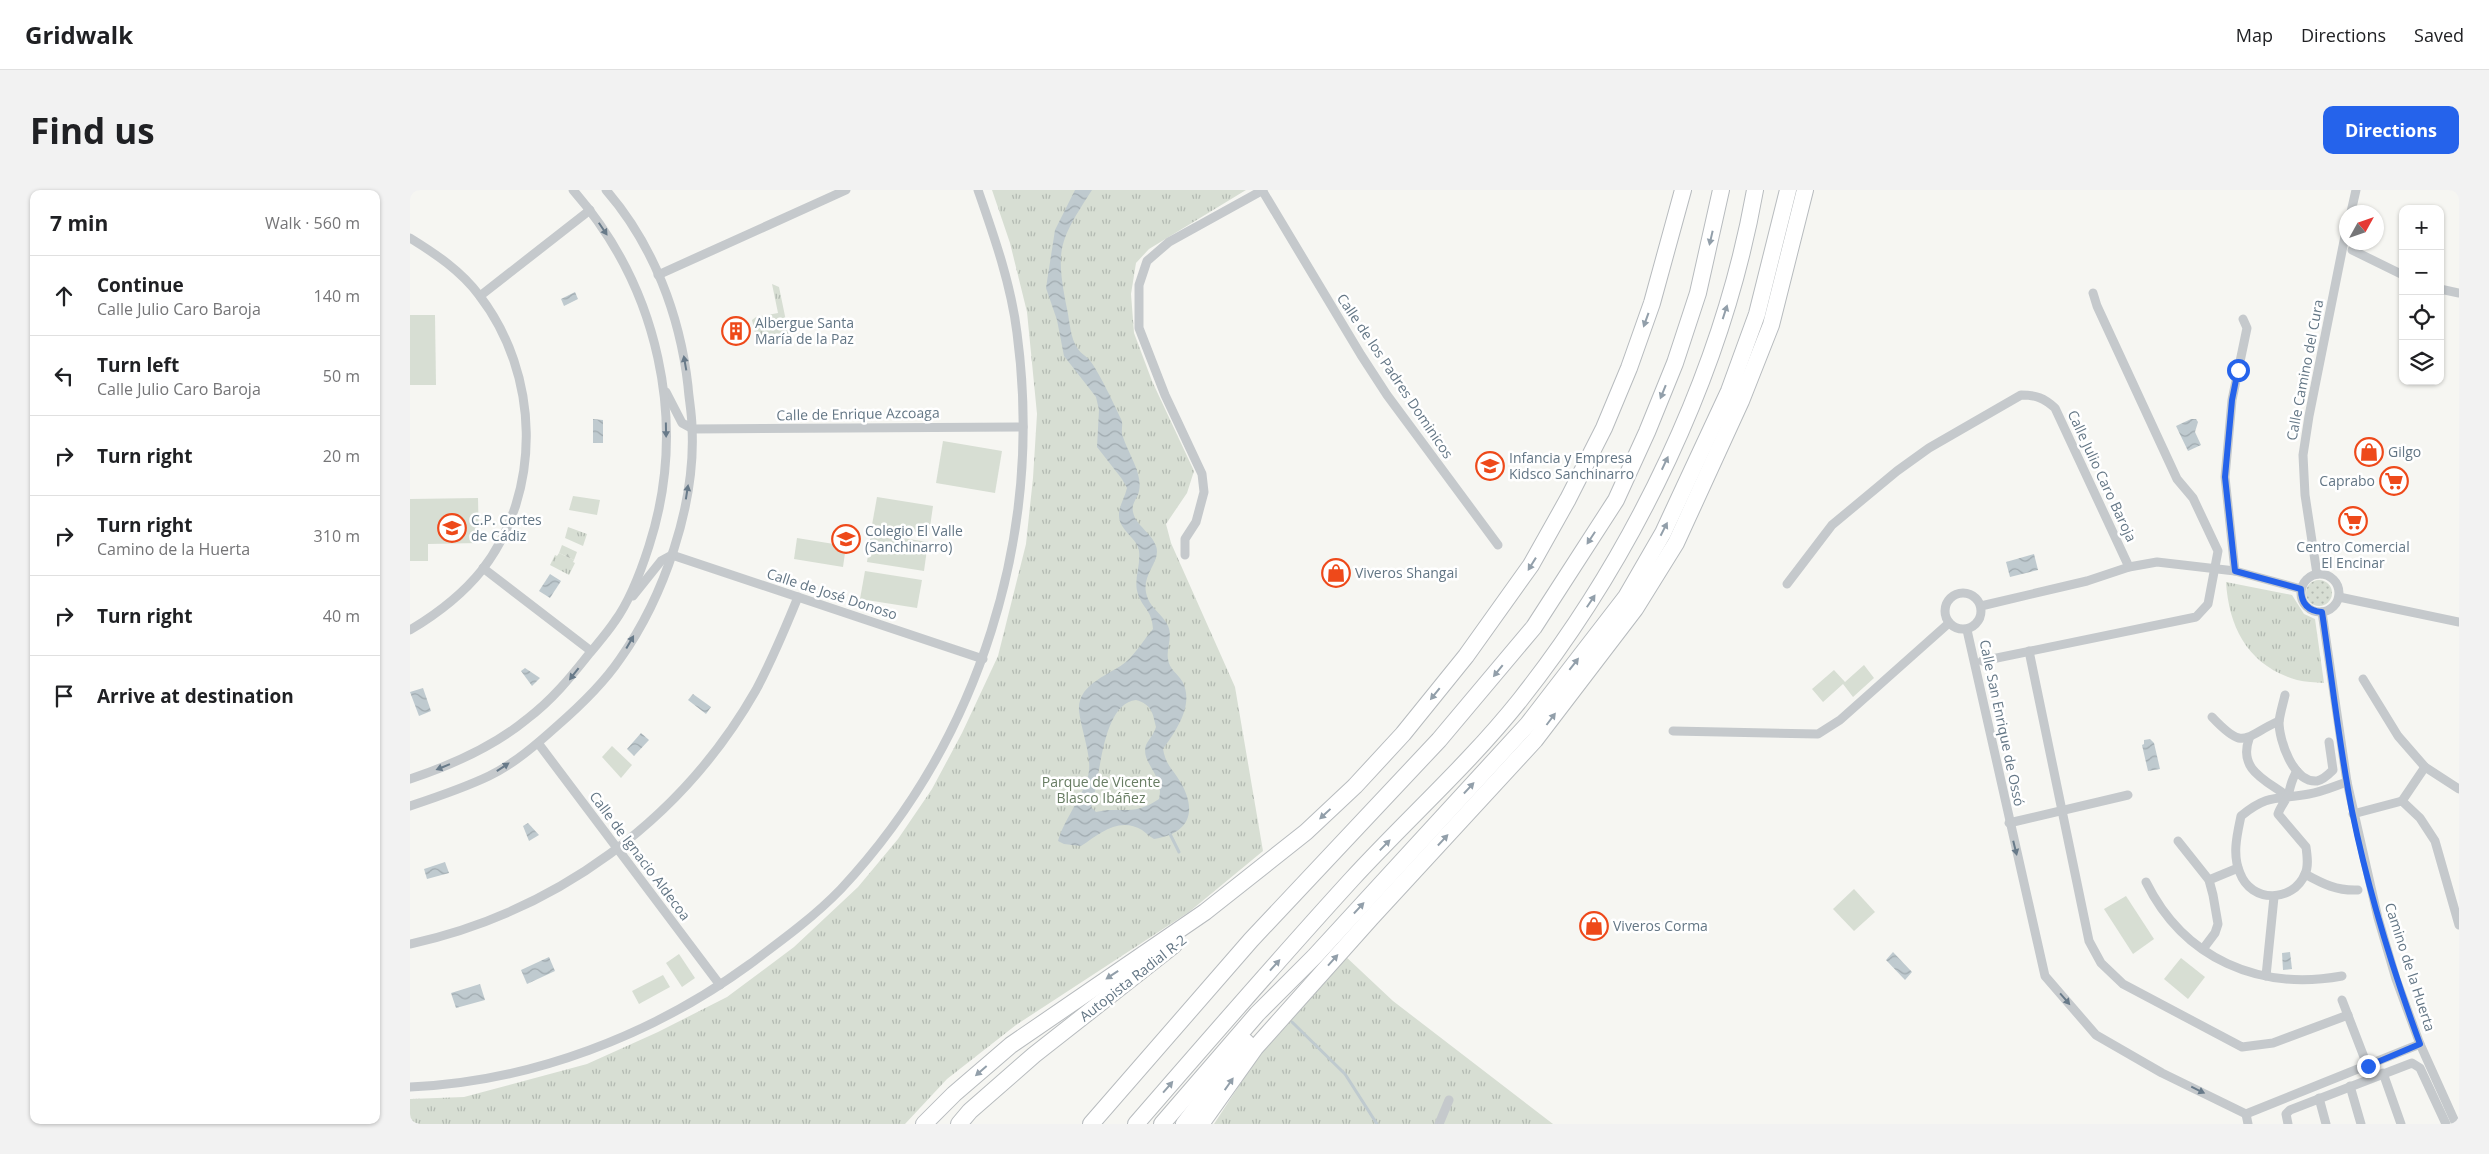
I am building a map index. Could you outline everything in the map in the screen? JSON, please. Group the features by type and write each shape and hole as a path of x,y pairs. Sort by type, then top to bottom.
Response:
{"highway":[{"path":"1090,1124 1251,940 1439,740 1534,627 1616,500 1647,432 1675,363 1698,293 1722,190"},
{"path":"1136,1124 1353,878 1463,764 1518,702 1563,643 1602,584 1642,512 1703,378 1729,299 1755,190"},
{"path":"1162,1124 1257,1014 1314,956 1528,724 1626,597 1663,532 1729,391 1757,314 1788,190"},
{"path":"1201,1124 1255,1048 1371,918 1536,740 1635,609 1676,543 1741,401 1770,325 1805,190"},
{"path":"924,1124 954,1094 1011,1045 1205,912 1306,832 1355,786 1403,734 1466,656 1531,565 1604,428 1652,303 1682,193"},
{"name":"Autopista Radial R-2","path":"959,1124 970,1111 1034,1055 1268,873 1306,832"},
{"path":"1184,1124 1314,956"},
{"path":"1078,1124 1083,1118 1105,1106"}],"street":[{"path":"573,190 590,210 621,256 645,307 660,359 664,390 666,467 657,520 640,572 616,620"},
{"path":"410,806 491,775 538,743 584,702 620,660 654,602 672,555 688,488 692,429 686,366 676,319 658,274 634,228 606,190"},
{"path":"658,274 846,190"},
{"path":"410,1087 459,1083 510,1073 588,1050 648,1025 720,985 790,934 840,890 881,840 919,788 937,757 974,682 983,659 1006,583 1021,491 1022,382 1017,331 996,240 978,190"},
{"path":"1185,555 1185,539 1196,522 1204,492 1202,474 1165,395 1139,328 1139,285 1147,261 1169,242 1262,190"},
{"name":"Calle de los Padres Dominicos","path":"1262,190 1376,379 1419,441 1498,545"},
{"path":"2353,205 2356,190"},
{"path":"480,296 590,210"},
{"path":"410,238 434,252 458,272 480,296 509,346 522,383 528,432 523,480 508,527 483,568 462,592 444,608 410,630"},
{"name":"Calle Camino del Cura","path":"2317,574 2305,495 2303,455 2342,250"},
{"path":"2352,250 2399,273"},
{"path":"2444,290 2459,293"},
{"path":"1982,661 2196,617 2208,604 2218,551 2193,498 2176,478 2097,306 2093,293"},
{"path":"2235,571 2225,477 2232,400 2247,328 2243,319"},
{"path":"664,390 682,423 692,429"},
{"name":"Calle Julio Caro Baroja","path":"1787,584 1832,525 1897,471 1929,448 2021,395 2034,395 2044,398 2056,408 2129,567"},
{"name":"Calle de Enrique Azcoaga","path":"692,429 1023,427"},
{"path":"410,779 444,767 487,746 526,720 562,689 661,561 672,555"},
{"name":"Calle de José Donoso","path":"672,555 983,659"},
{"path":"1981,606 2087,581 2129,567 2157,562 2235,571 2301,589"},
{"path":"483,568 592,651"},
{"path":"2317,574 2331,577 2336,583 2339,597 2336,605 2322,612 2308,608 2304,603 2301,589 2304,582 2317,574"},
{"path":"1963,592 1971,594 1981,606 1979,621 1967,630 1957,629 1949,623 1945,607 1948,600 1955,594 1963,592"},
{"path":"410,944 465,930 500,917 573,881 618,849 664,808 716,750 756,689 776,651 798,597"},
{"path":"2339,597 2459,622"},
{"name":"Camino de la Huerta","path":"2322,612 2353,814 2381,926 2420,1044 2456,1124"},
{"path":"1673,731 1818,734 1840,720 1949,623"},
{"name":"Calle San Enrique de Ossó","path":"1967,630 2045,976 2096,1035 2162,1073 2246,1114"},
{"path":"2029,651 2089,941 2101,963 2123,984 2242,1047 2273,1043 2348,1016"},
{"path":"2363,679 2398,736 2425,768 2459,789"},
{"path":"2286,695 2279,721 2282,742 2290,762 2297,771 2316,781 2325,778 2333,770 2329,742"},
{"path":"2212,717 2227,732 2240,739 2249,739 2262,728 2279,721"},
{"path":"2249,739 2246,758 2250,766 2265,782 2287,796"},
{"name":"Calle de Ignacio Aldecoa","path":"538,743 720,985"},
{"path":"2353,814 2402,801 2425,768"},
{"path":"2297,771 2290,780 2287,796 2281,804 2278,814 2306,847 2305,874 2292,890 2274,897 2260,894 2249,886 2238,868 2236,839 2241,816 2256,804 2287,796 2309,794 2347,782"},
{"name":"Calle San Enrique de Ossó","path":"2009,823 2063,812 2128,795"},
{"path":"2402,801 2420,818 2435,841 2459,925"},
{"path":"2178,841 2209,880 2218,924 2215,933 2203,949"},
{"path":"2209,880 2238,868"},
{"path":"2305,874 2326,886 2345,891 2358,890"},
{"path":"2146,882 2158,906 2171,922 2203,949 2242,971 2297,980 2342,976"},
{"path":"2266,976 2274,897"},
{"path":"2342,1000 2364,1057"},
{"path":"2248,1124 2246,1114 2420,1044"},
{"path":"2288,1124 2286,1114 2290,1110 2412,1063 2420,1068 2446,1124"},
{"path":"2383,1073 2401,1124"},
{"path":"2350,1086 2361,1124"},
{"path":"2319,1098 2326,1124"},
{"path":"1439,1124 1449,1100"}],"green space":[{"name":"Parque de Vicente Blasco Ibáñez","path":"992,190 1246,190 1149,249 1136,263 1131,294 1134,333 1152,381 1194,471 1187,493 1166,524 1171,543 1235,687 1263,851 1189,912 1016,1025 947,1079 905,1124 410,1124 410,1099 464,1097 587,1064 658,1032 727,997 794,947 858,887 898,839 932,789 962,733 998,656 1026,544 1033,478 1037,414 1027,312 1010,243"},
{"path":"772,284 779,287 791,345 757,342 752,320 756,317 778,313"},
{"path":"410,315 435,315 436,385 410,385"},
{"path":"943,441 1002,451 995,493 936,483"},
{"path":"573,496 600,500 597,515 569,510"},
{"path":"877,497 933,506 929,534 872,525"},
{"path":"478,498 479,543 428,544 428,561 410,561 410,499"},
{"path":"568,527 587,534 583,546 565,538"},
{"path":"871,533 928,542 924,571 867,562"},
{"path":"797,538 846,546 843,567 794,559"},
{"path":"562,545 577,552 574,560 559,553"},
{"path":"559,553 574,560 573,562 575,563 569,575 550,565 555,555 557,556"},
{"path":"865,571 922,580 917,608 860,599"},
{"path":"2319,580 2328,584 2332,593 2328,602 2319,606 2310,602 2306,593 2310,584"},
{"path":"2226,582 2292,595 2304,614 2315,619 2324,683 2300,681 2280,674 2254,655 2237,630 2228,599"},
{"path":"1864,665 1874,678 1853,697 1843,684 1823,702 1812,689 1834,670 1845,682"},
{"path":"612,746 632,765 621,778 602,757"},
{"path":"1854,889 1875,912 1854,931 1833,909"},
{"path":"2126,896 2154,939 2133,954 2104,909"},
{"path":"679,954 695,978 682,987 666,963"},
{"path":"1344,955 1393,1001 1553,1124 1214,1124 1272,1035"},
{"path":"2181,958 2205,977 2188,999 2164,979"},
{"path":"663,975 670,987 639,1004 632,991"}],"water":[{"path":"1075,190 1092,190 1066,234 1061,258 1063,289 1075,345 1095,368 1122,421 1122,435 1140,484 1133,512 1137,521 1154,541 1157,552 1146,583 1146,591 1150,603 1168,626 1170,634 1169,663 1182,681 1185,690 1185,708 1182,717 1163,749 1168,764 1186,794 1189,813 1182,827 1166,836 1154,839 1134,826 1125,825 1110,828 1081,846 1064,844 1058,841 1084,787 1089,771 1089,757 1079,711 1083,693 1096,681 1127,661 1153,629 1151,618 1140,599 1137,589 1138,546 1120,520 1120,508 1127,488 1097,447 1099,410 1096,397 1064,356 1057,320 1046,288 1055,230","holes":["1136,700 1150,710 1156,727 1146,745 1145,752 1146,758 1159,783 1159,799 1142,808 1096,812 1091,807 1109,728 1116,714 1124,705"]},
{"path":"575,292 578,299 564,306 561,299"},
{"path":"593,419 603,420 603,443 593,443"},
{"path":"2191,419 2196,419 2198,422 2195,432 2201,445 2188,451 2176,426"},
{"path":"2034,554 2038,570 2010,577 2006,562"},
{"path":"550,574 561,581 550,598 539,591"},
{"path":"525,668 540,678 532,686 521,671"},
{"path":"423,688 431,711 419,716 410,692"},
{"path":"693,694 711,707 706,714 688,700"},
{"path":"641,733 649,740 634,756 627,749"},
{"path":"2150,739 2154,743 2160,769 2148,771 2142,745 2144,740"},
{"path":"528,823 539,835 529,841 523,826"},
{"path":"445,862 449,873 427,879 424,869"},
{"path":"1893,952 1912,972 1905,980 1886,960"},
{"path":"2290,952 2292,969 2283,970 2282,953"},
{"path":"549,957 555,971 527,984 521,970"},
{"path":"480,984 485,1000 456,1008 451,993"}],"waterway":[{"path":"1170,834 1179,852"},
{"path":"1292,1022 1345,1074 1377,1124"}],"place":[{"name":"Albergue Santa María de la Paz","path":"736,331"},
{"name":"Gilgo","path":"2369,452"},
{"name":"Infancia y Empresa Kidsco Sanchinarro","path":"1490,466"},
{"name":"Caprabo","path":"2394,481"},
{"name":"Centro Comercial El Encinar","path":"2353,521"},
{"name":"C.P. Cortes de Cádiz","path":"452,528"},
{"name":"Colegio El Valle (Sanchinarro)","path":"846,539"},
{"name":"Viveros Shangai","path":"1336,573"},
{"name":"Viveros Corma","path":"1594,926"}],"route":[{"path":"2238,370 2232,400 2225,477 2235,571 2301,589 2301,596 2308,608 2315,612 2322,612 2332,688 2353,814 2378,918 2396,979 2420,1044 2368,1066"}]}
